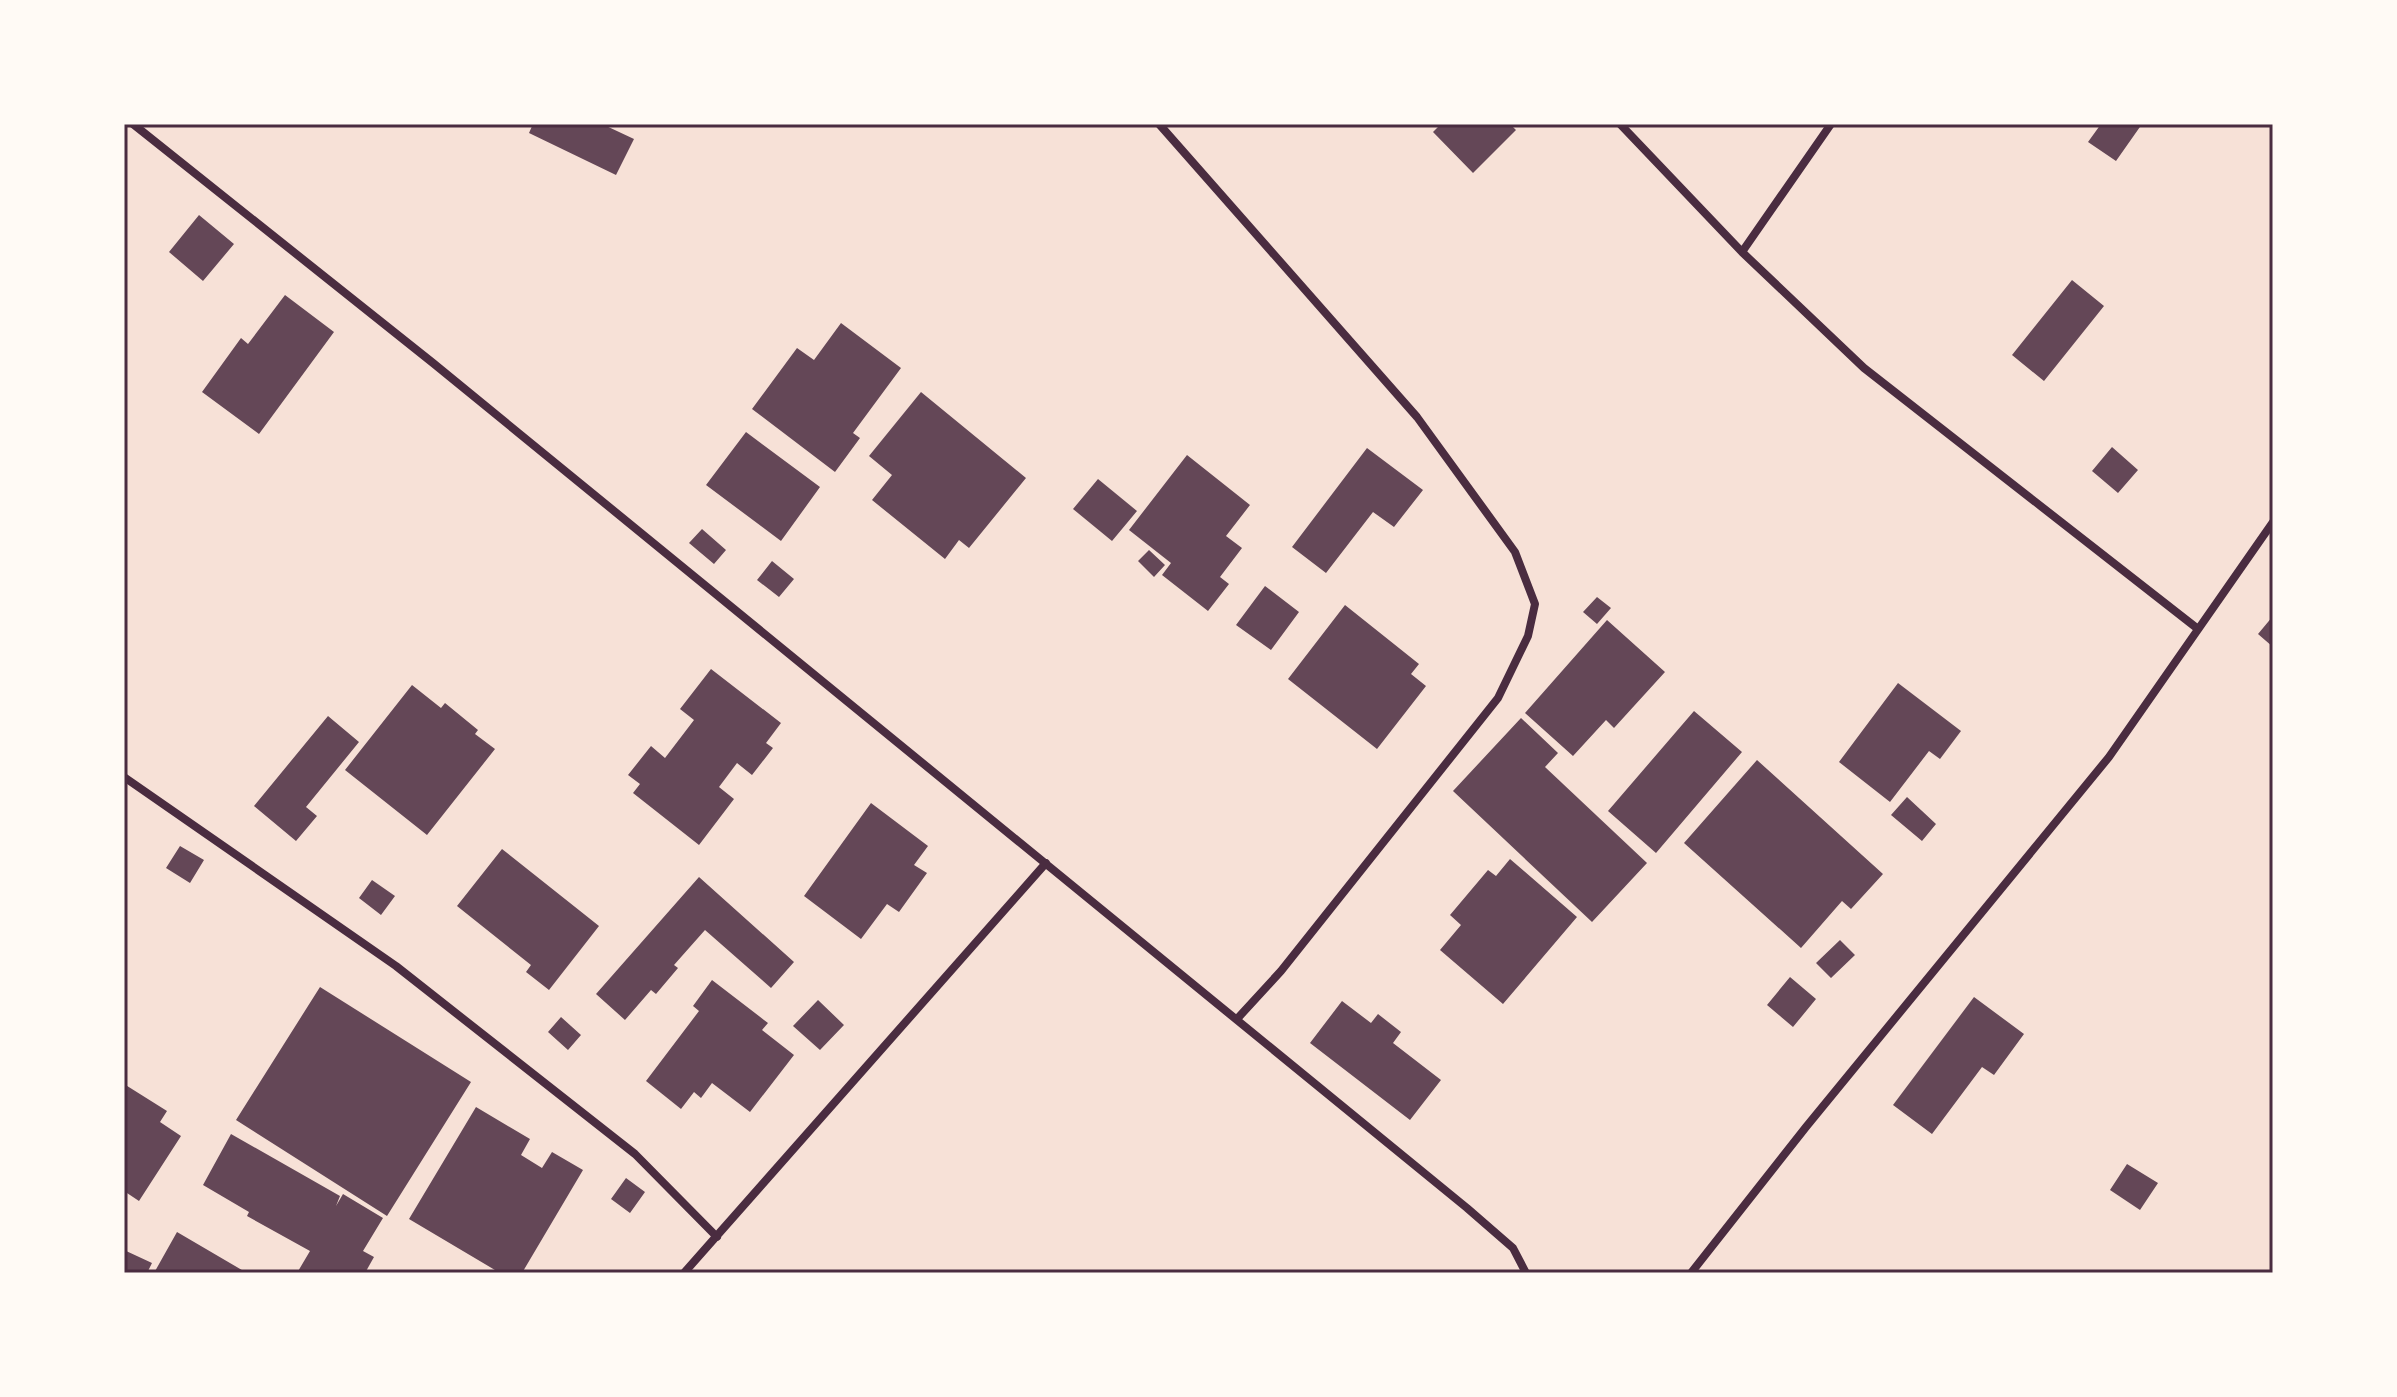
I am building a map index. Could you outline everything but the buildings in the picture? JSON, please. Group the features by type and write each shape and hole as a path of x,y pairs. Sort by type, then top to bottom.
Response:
{"street":[{"path":"133,124 433,363 1237,1019 1513,1248 1526,1273"},
{"path":"1159,124 1417,417 1515,552 1535,604 1528,636 1498,698 1281,971 1237,1019"},
{"path":"1620,124 1742,252 1864,368 2198,629"},
{"path":"1742,252 1831,124"},
{"path":"1691,1273 1806,1127 2109,757 2273,522"},
{"path":"124,777 396,966 635,1154 717,1237"},
{"path":"684,1273 1046,863"}]}
